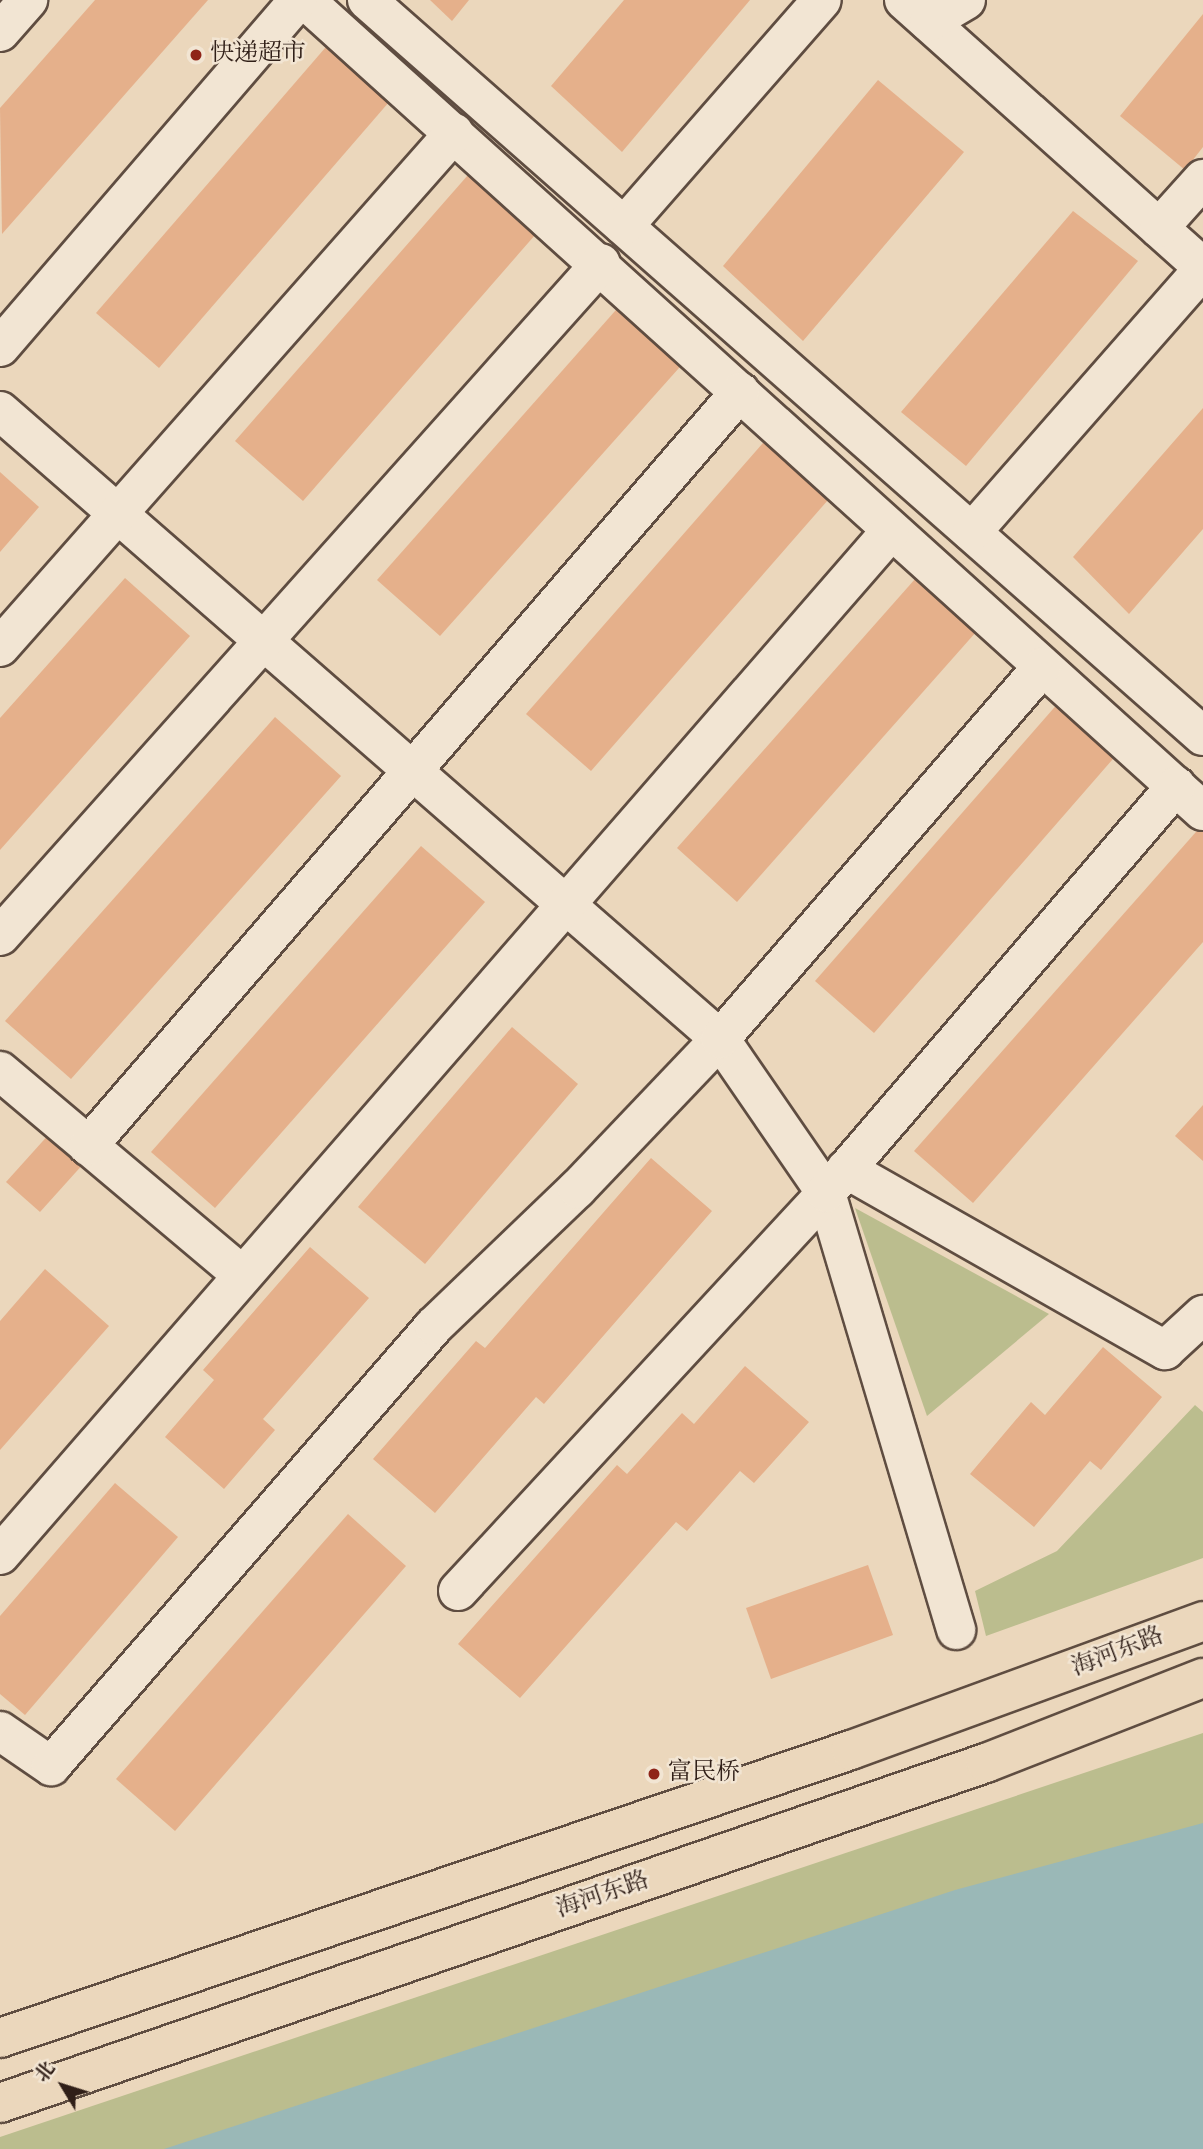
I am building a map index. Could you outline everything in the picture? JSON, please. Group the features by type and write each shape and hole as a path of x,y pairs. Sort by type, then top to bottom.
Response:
{"main road":[{"name":"海河东路","path":"0,2038 864,1746 1203,1620"},
{"name":"海河东路","path":"0,2103 986,1763 1203,1678"}],"street":[{"path":"0,32 28,0"},
{"path":"0,347 298,0"},
{"path":"305,0 601,263 890,532 1189,799 458,1591"},
{"path":"368,0 1203,736"},
{"path":"624,226 822,0"},
{"path":"916,11 966,0"},
{"path":"916,11 1203,268 972,532"},
{"path":"0,647 120,515 454,133"},
{"path":"1159,228 1203,179"},
{"path":"0,936 266,642 601,263"},
{"path":"88,1146 740,392"},
{"path":"0,411 720,1038 836,1181 1165,1350 1203,1315"},
{"path":"0,1555 890,532"},
{"path":"0,1731 51,1766 434,1326 577,1189 720,1038 1042,667"},
{"path":"0,1071 242,1275"},
{"path":"836,1181 956,1630"}],"green space":[{"path":"855,1208 1049,1314 927,1416"},
{"path":"1195,1405 1203,1412 1203,1558 986,1636 975,1591 1057,1551"},
{"path":"1203,1733 1203,2149 0,2149 0,2137"}],"water":[{"path":"1203,1823 1203,2149 164,2149 955,1890"}],"building":[{"path":"95,0 208,0 2,234 0,108"},
{"path":"430,0 469,0 452,21"},
{"path":"624,0 750,0 622,152 551,86"},
{"path":"1203,14 1203,147 1185,170 1120,116"},
{"path":"338,33 402,87 159,368 96,313"},
{"path":"878,80 964,152 803,341 723,266"},
{"path":"482,159 549,219 303,501 235,441"},
{"path":"1073,211 1138,261 966,466 901,412"},
{"path":"623,302 687,359 440,636 377,580"},
{"path":"1203,408 1203,529 1129,614 1073,557"},
{"path":"770,435 835,492 591,771 526,714"},
{"path":"0,472 39,507 0,552"},
{"path":"923,570 984,623 737,902 677,848"},
{"path":"125,578 190,636 0,850 0,718"},
{"path":"1067,693 1126,744 874,1033 815,981"},
{"path":"275,717 341,776 71,1079 5,1021"},
{"path":"1203,824 1203,942 973,1203 914,1151"},
{"path":"421,846 485,902 215,1208 151,1152"},
{"path":"512,1027 578,1084 425,1264 358,1207"},
{"path":"1203,1105 1203,1161 1175,1136"},
{"path":"51,1132 85,1162 40,1212 6,1182"},
{"path":"651,1158 712,1211 544,1404 536,1397 435,1513 373,1459 476,1341 485,1348"},
{"path":"310,1247 369,1298 263,1419 275,1430 224,1489 165,1437 214,1380 203,1370"},
{"path":"45,1269 109,1326 0,1450 0,1321"},
{"path":"1103,1347 1162,1397 1101,1470 1090,1461 1034,1527 970,1474 1031,1402 1045,1415"},
{"path":"745,1366 809,1422 754,1483 740,1471 687,1531 676,1522 520,1698 458,1644 617,1465 627,1474 682,1413 694,1424"},
{"path":"115,1483 178,1537 25,1715 0,1694 0,1616"},
{"path":"348,1514 406,1566 175,1831 116,1779"},
{"path":"868,1565 893,1635 771,1679 746,1608"}],"place":[{"name":"快递超市","path":"196,55"},
{"name":"富民桥","path":"654,1774"}]}
